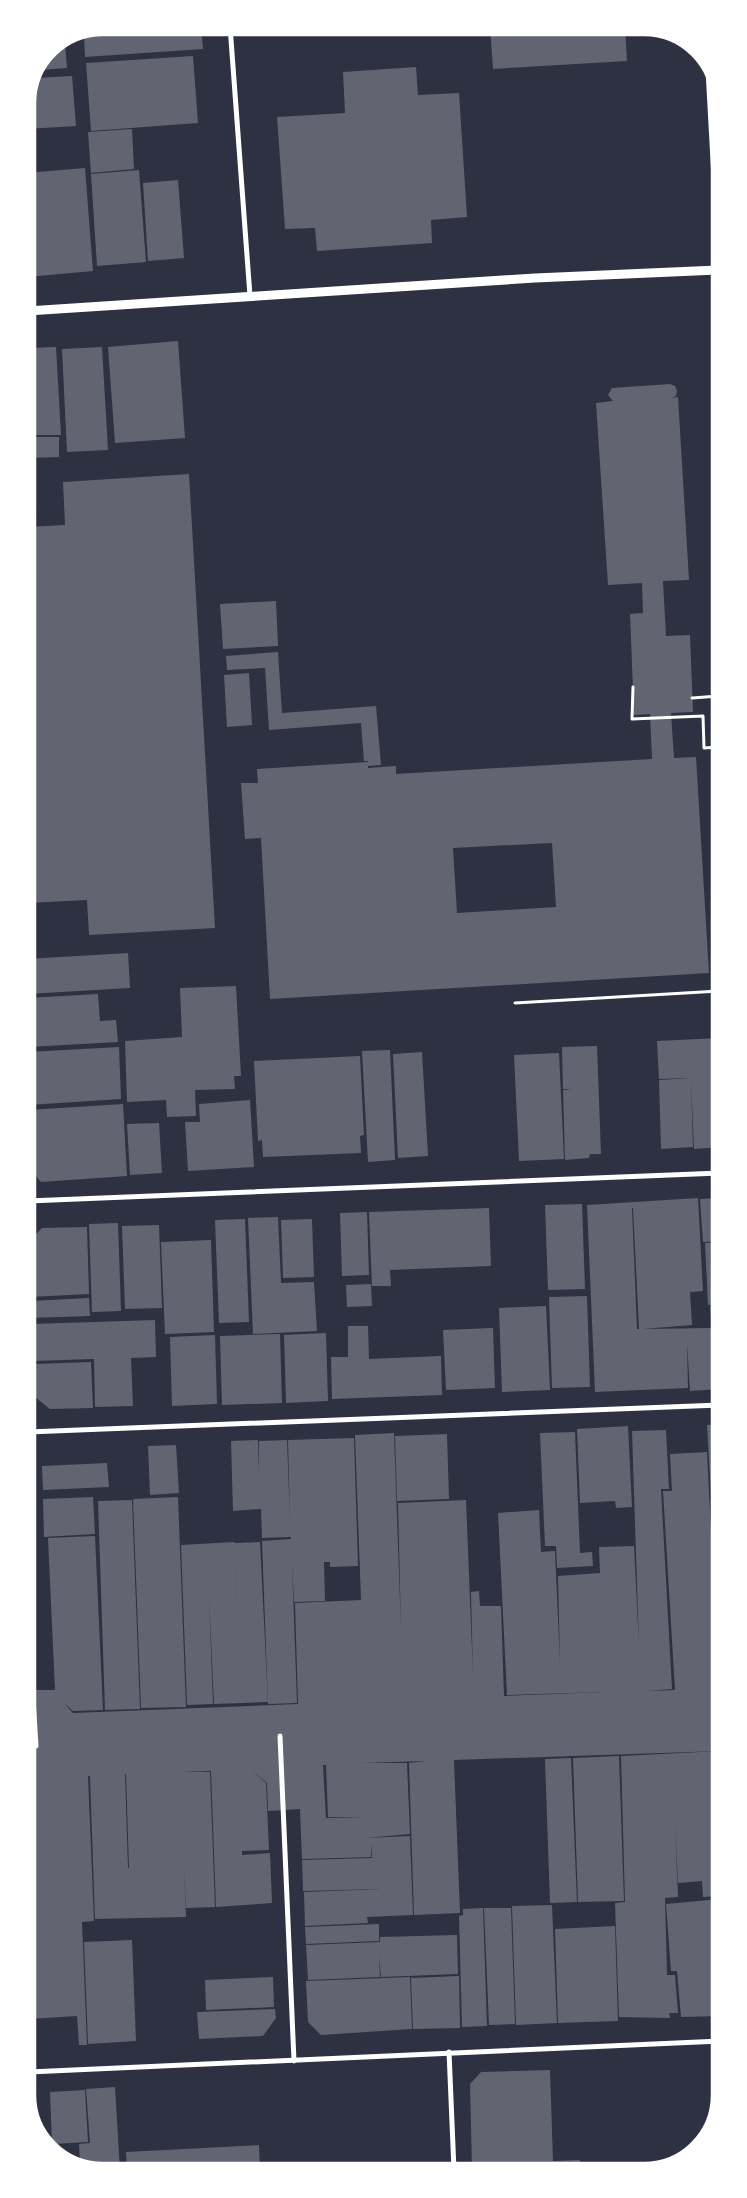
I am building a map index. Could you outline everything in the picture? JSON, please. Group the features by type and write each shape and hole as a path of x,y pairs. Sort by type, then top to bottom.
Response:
{"street":[{"path":"231,35 250,296"},
{"path":"35,310 250,296 712,270"},
{"path":"35,1201 712,1173"},
{"path":"35,1432 712,1406"},
{"path":"35,1730 36,1746"},
{"path":"280,1736 294,2061"},
{"path":"35,2072 712,2041"},
{"path":"449,2052 454,2163"}],"path":[{"path":"633,687 631,687 632,719 703,716 704,748 712,747"},
{"path":"692,698 712,697"},
{"path":"516,1003 712,991"}],"building":[{"path":"202,35 203,49 85,57 84,38 89,36"},
{"path":"491,35 626,35 627,61 493,69"},
{"path":"65,46 67,68 44,70"},
{"path":"193,56 198,123 91,131 86,63"},
{"path":"416,67 418,95 459,93 467,217 431,220 432,243 317,251 315,228 285,229 277,117 345,113 343,72"},
{"path":"72,76 76,126 35,128 36,89 40,78"},
{"path":"132,129 134,169 91,173 88,132"},
{"path":"85,168 93,271 35,276 35,172"},
{"path":"139,170 146,262 97,266 91,174"},
{"path":"178,180 184,258 148,261 143,183"},
{"path":"178,341 185,438 115,443 108,347"},
{"path":"56,347 61,435 35,435 35,348"},
{"path":"102,347 108,450 67,452 62,349"},
{"path":"670,384 675,386 677,391 676,396 672,398 678,397 689,580 663,581 666,636 690,635 693,712 671,713 674,758 696,757 709,973 270,999 261,838 245,839 241,783 258,783 257,769 368,762 368,768 396,766 396,774 652,759 650,714 634,715 630,614 643,613 642,583 608,585 596,403 613,401 608,395 612,388","holes":["552,843 556,907 457,913 453,848"]},
{"path":"35,437 59,437 59,457 35,458"},
{"path":"189,474 215,928 89,935 87,900 35,903 35,527 65,525 63,482"},
{"path":"276,601 278,646 223,649 220,604"},
{"path":"278,652 282,713 376,706 381,765 368,766 368,761 364,761 361,723 269,730 265,668 227,670 226,656"},
{"path":"249,673 252,725 227,727 224,675"},
{"path":"128,953 130,988 35,994 35,959"},
{"path":"236,986 241,1076 234,1076 235,1089 195,1090 196,1116 167,1117 166,1100 127,1102 125,1041 182,1037 180,988"},
{"path":"98,994 100,1021 116,1020 118,1042 35,1047 35,998"},
{"path":"712,1038 712,1148 694,1149 691,1081 693,1147 661,1149 659,1080 691,1078 659,1079 657,1041"},
{"path":"597,1046 601,1154 590,1154 589,1158 565,1160 563,1090 572,1090 563,1089 562,1047"},
{"path":"119,1047 121,1099 35,1105 35,1052"},
{"path":"390,1050 395,1160 368,1162 362,1051"},
{"path":"422,1052 428,1156 398,1158 393,1054"},
{"path":"559,1053 564,1159 519,1161 514,1055"},
{"path":"360,1056 364,1135 360,1136 361,1153 263,1157 262,1140 258,1141 254,1061"},
{"path":"250,1100 254,1167 188,1171 185,1122 200,1122 199,1104"},
{"path":"123,1104 127,1176 41,1182 35,1175 35,1110"},
{"path":"159,1123 162,1173 130,1175 127,1124"},
{"path":"698,1198 703,1291 690,1292 692,1325 643,1329 712,1328 712,1390 690,1391 687,1342 688,1388 595,1392 587,1205","holes":["632,1208 633,1208 639,1329 637,1329"]},
{"path":"712,1198 712,1241 703,1242 700,1199"},
{"path":"582,1204 585,1289 548,1290 545,1205"},
{"path":"489,1208 491,1266 390,1270 391,1286 372,1286 369,1212"},
{"path":"367,1212 369,1275 342,1276 340,1213"},
{"path":"278,1217 281,1283 314,1282 317,1331 253,1334 248,1218"},
{"path":"245,1219 249,1322 219,1323 215,1220"},
{"path":"312,1219 314,1277 283,1278 281,1220"},
{"path":"118,1223 121,1311 92,1312 89,1224"},
{"path":"159,1225 162,1308 125,1309 122,1226"},
{"path":"87,1227 89,1294 35,1297 35,1236 42,1228"},
{"path":"211,1240 214,1332 165,1334 161,1242"},
{"path":"705,1243 712,1243 712,1305 708,1305"},
{"path":"371,1284 372,1306 347,1307 346,1285"},
{"path":"587,1296 590,1387 552,1388 549,1297"},
{"path":"89,1298 90,1316 35,1318 35,1301"},
{"path":"546,1306 550,1390 502,1392 499,1308"},
{"path":"710,1306 712,1306 712,1328"},
{"path":"155,1320 156,1357 131,1358 133,1406 95,1407 94,1359 35,1361 35,1324"},
{"path":"348,1326 368,1326 369,1359 441,1356 442,1395 332,1399 331,1357 348,1357"},
{"path":"493,1328 495,1388 446,1390 443,1330"},
{"path":"326,1333 328,1401 286,1403 284,1335"},
{"path":"280,1334 282,1403 222,1405 220,1336"},
{"path":"215,1335 217,1404 172,1406 170,1337"},
{"path":"91,1362 93,1408 50,1409 35,1397 35,1364"},
{"path":"707,1425 712,1425 712,1513"},
{"path":"628,1426 632,1507 616,1508 615,1501 580,1503 577,1429"},
{"path":"666,1430 669,1489 661,1489 672,1689 647,1691 675,1690 663,1491 672,1491 670,1454 707,1452 712,1532 712,1751 454,1760 460,1913 414,1915 409,1763 425,1761 362,1763 407,1763 410,1834 365,1838 410,1836 413,1915 367,1917 368,1923 305,1926 304,1892 382,1889 303,1891 302,1860 372,1858 372,1844 371,1857 302,1859 300,1809 268,1811 267,1783 250,1769 266,1783 269,1850 242,1851 242,1855 270,1853 272,1903 216,1907 211,1771 181,1772 210,1772 215,1907 186,1908 184,1867 186,1917 95,1919 90,1776 88,1776 94,1921 82,1922 87,2045 79,2045 77,2016 35,2019 35,1690 55,1690 48,1538 95,1536 103,1710 73,1711 64,1703 73,1713 298,1704 295,1603 361,1600 355,1435 394,1433 401,1630 398,1503 466,1500 473,1675 471,1592 479,1591 480,1606 501,1606 504,1696 604,1692 507,1695 498,1513 539,1510 541,1552 555,1551 560,1664 558,1576 600,1573 599,1547 634,1546 639,1646 632,1431","holes":["323,1765 326,1765 328,1817 365,1817 326,1818","125,1774 126,1774 129,1868"]},
{"path":"575,1432 580,1553 592,1552 593,1566 557,1568 556,1546 545,1546 540,1433"},
{"path":"447,1434 449,1499 397,1501 395,1436"},
{"path":"354,1438 358,1566 330,1567 330,1562 324,1562 325,1601 294,1602 292,1563 297,1703 268,1704 262,1541 291,1539 291,1537 262,1538 261,1509 233,1511 231,1441 258,1440 259,1472 259,1441 287,1440 290,1521 288,1440"},
{"path":"176,1445 179,1493 150,1495 148,1446"},
{"path":"107,1463 109,1487 43,1490 42,1466"},
{"path":"93,1497 95,1534 44,1537 43,1499"},
{"path":"178,1497 186,1707 141,1708 133,1499"},
{"path":"132,1500 140,1709 105,1710 98,1501"},
{"path":"260,1542 268,1702 214,1704 209,1595 213,1704 187,1705 181,1545"},
{"path":"712,1751 712,1896 703,1897 702,1881 678,1883 675,1824 678,1897 665,1898 667,1975 675,1975 678,2013 669,2013 670,2018 619,2017 615,1903 625,1902 621,1756"},
{"path":"619,1756 624,1901 578,1902 573,1758"},
{"path":"571,1758 577,1902 550,1903 545,1759"},
{"path":"712,1900 712,2016 681,2017 677,1971 671,1971 666,1904"},
{"path":"552,1905 557,2023 516,2025 512,1906"},
{"path":"483,1908 487,2026 462,2027 459,1916 463,1915 463,1909"},
{"path":"484,1908 511,1908 515,2024 489,2025"},
{"path":"379,1924 379,1941 306,1944 305,1927"},
{"path":"615,1926 618,2021 558,2023 555,1929"},
{"path":"457,1935 458,1974 381,1977 379,1956 380,1977 308,1980 306,1945 380,1942 380,1937"},
{"path":"132,1940 136,2041 88,2044 84,1942"},
{"path":"459,1976 460,2028 413,2029 411,1978"},
{"path":"273,1977 274,2007 206,2010 205,1980"},
{"path":"410,1977 412,2029 321,2035 308,2022 306,1981"},
{"path":"275,2009 276,2018 263,2036 199,2039 197,2012"},
{"path":"550,2070 553,2161 580,2160 580,2163 472,2163 470,2084 481,2072"},
{"path":"115,2087 120,2163 98,2163 80,2159 79,2144 90,2143 86,2089"},
{"path":"85,2090 88,2142 56,2144 52,2140 50,2092"},
{"path":"259,2145 260,2163 127,2163 126,2152"}]}
